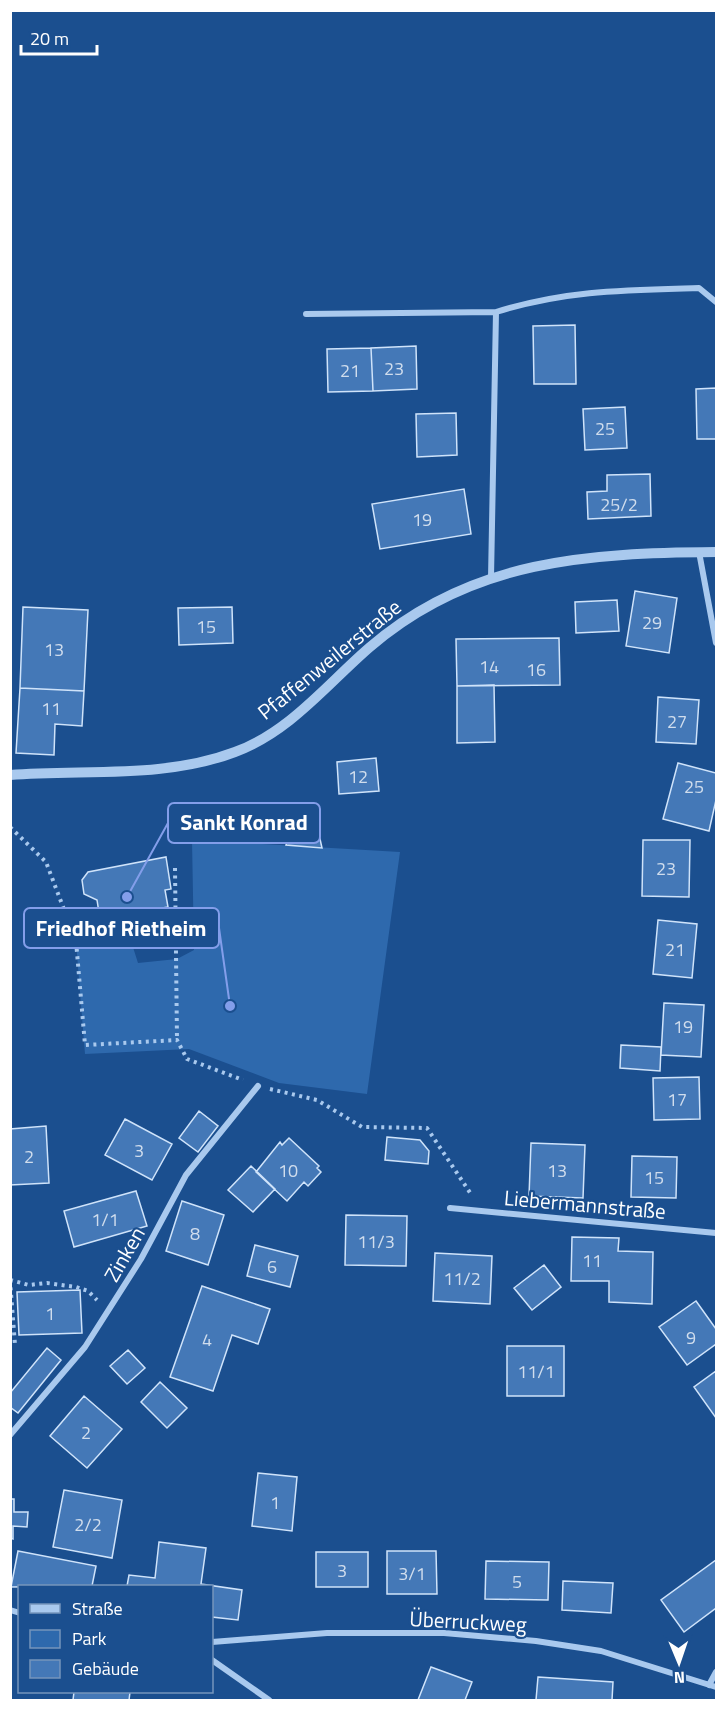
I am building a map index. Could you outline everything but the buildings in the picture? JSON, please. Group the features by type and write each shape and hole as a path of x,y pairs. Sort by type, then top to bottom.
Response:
{"street":[{"path":"306,314 496,312 535,300 583,292 699,288 717,302"},
{"path":"491,578 496,312"},
{"path":"699,552 717,643"},
{"name":"Pfaffenweilerstraße","path":"10,775 159,770 237,752 285,725 372,645 426,607 491,578 543,564 598,555 717,552"},
{"name":"Zinken","path":"10,1435 85,1347 111,1308 186,1175 258,1086"},
{"name":"Liebermannstraße","path":"450,1208 717,1233"},
{"name":"Überruckweg","path":"213,1642 327,1633 456,1634 601,1651 717,1687"},
{"path":"213,1661 269,1701"},
{"path":"709,1685 717,1672"}],"path":[{"path":"10,827 46,862 76,941 85,1045 177,1040"},
{"path":"175,868 177,1040 187,1059 258,1086 317,1100 362,1127 427,1128 482,1211"},
{"path":"15,1345 10,1280 29,1285 47,1283 76,1287 88,1291 93,1297 111,1308"}],"green space":[{"path":"192,840 400,852 367,1094 279,1083 189,1049 85,1054 76,942 131,941 138,963 177,959 194,950"}],"place":[{"name":"Sankt Konrad","path":"127,897"},
{"name":"Friedhof Rietheim","path":"230,1006"}]}
